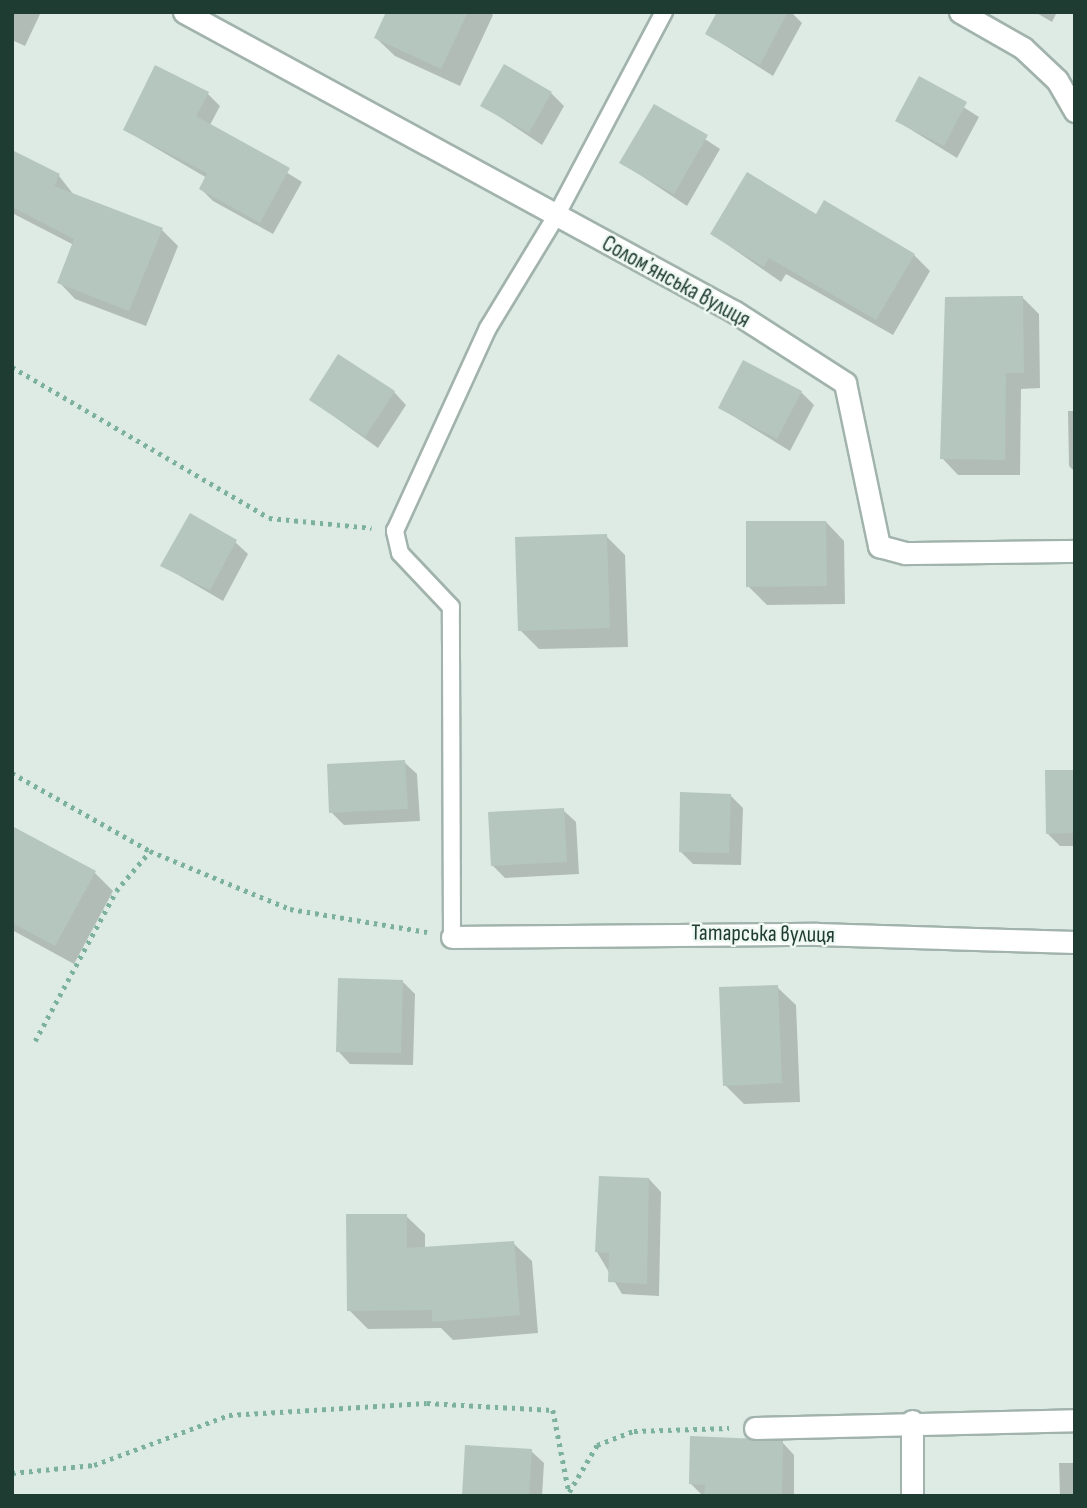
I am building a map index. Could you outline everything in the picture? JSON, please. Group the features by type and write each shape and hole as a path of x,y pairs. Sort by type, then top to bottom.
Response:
{"street":[{"name":"Соломʼянська вулиця","path":"184,12 734,312 845,383 879,546 905,554 1075,551"},
{"path":"960,12 1023,48 1057,80 1075,111"},
{"name":"Татарська вулиця","path":"452,937 803,934 1075,942"},
{"path":"755,1428 912,1421 1075,1420"},
{"path":"912,1421 912,1496"}],"lane":[{"path":"452,937 451,607 400,553 395,531 488,328 556,216 664,12"}],"path":[{"path":"12,367 269,518 395,531"},
{"path":"12,773 149,851 290,909 452,937"},
{"path":"34,1041 116,891 149,851"},
{"path":"12,1472 94,1465 229,1415 427,1403 553,1409 569,1494"},
{"path":"569,1494 597,1446 634,1431 755,1428"}],"building":[{"path":"386,12 468,12 441,69 374,38"},
{"path":"717,12 788,12 760,65 705,34"},
{"path":"504,64 552,92 529,133 480,106"},
{"path":"155,65 209,92 196,116 290,168 260,223 199,189 207,173 123,130"},
{"path":"919,76 967,102 944,146 895,121"},
{"path":"654,104 708,135 674,194 619,163"},
{"path":"12,150 60,174 54,186 163,228 129,311 57,283 74,239 12,207"},
{"path":"747,172 816,214 824,200 915,254 876,320 769,258 764,267 710,234"},
{"path":"1023,296 1024,373 1006,373 1005,460 940,459 945,297"},
{"path":"338,354 395,391 365,437 309,400"},
{"path":"743,360 802,391 777,439 718,408"},
{"path":"190,513 237,540 210,590 160,566"},
{"path":"746,521 826,521 827,586 746,587"},
{"path":"607,534 610,628 518,631 515,537"},
{"path":"405,760 408,809 329,813 327,764"},
{"path":"1045,770 1075,770 1075,833 1046,834"},
{"path":"680,792 731,794 729,853 679,852"},
{"path":"564,808 567,862 491,866 488,812"},
{"path":"12,826 96,871 55,946 12,923"},
{"path":"338,978 403,980 401,1053 336,1052"},
{"path":"778,985 782,1083 723,1086 719,987"},
{"path":"599,1176 649,1178 647,1284 608,1282 609,1253 595,1252"},
{"path":"346,1214 407,1214 407,1248 514,1241 520,1315 432,1322 432,1310 347,1311"},
{"path":"690,1436 783,1440 782,1496 704,1496 705,1485 689,1484"},
{"path":"465,1445 532,1449 529,1496 462,1496"}]}
